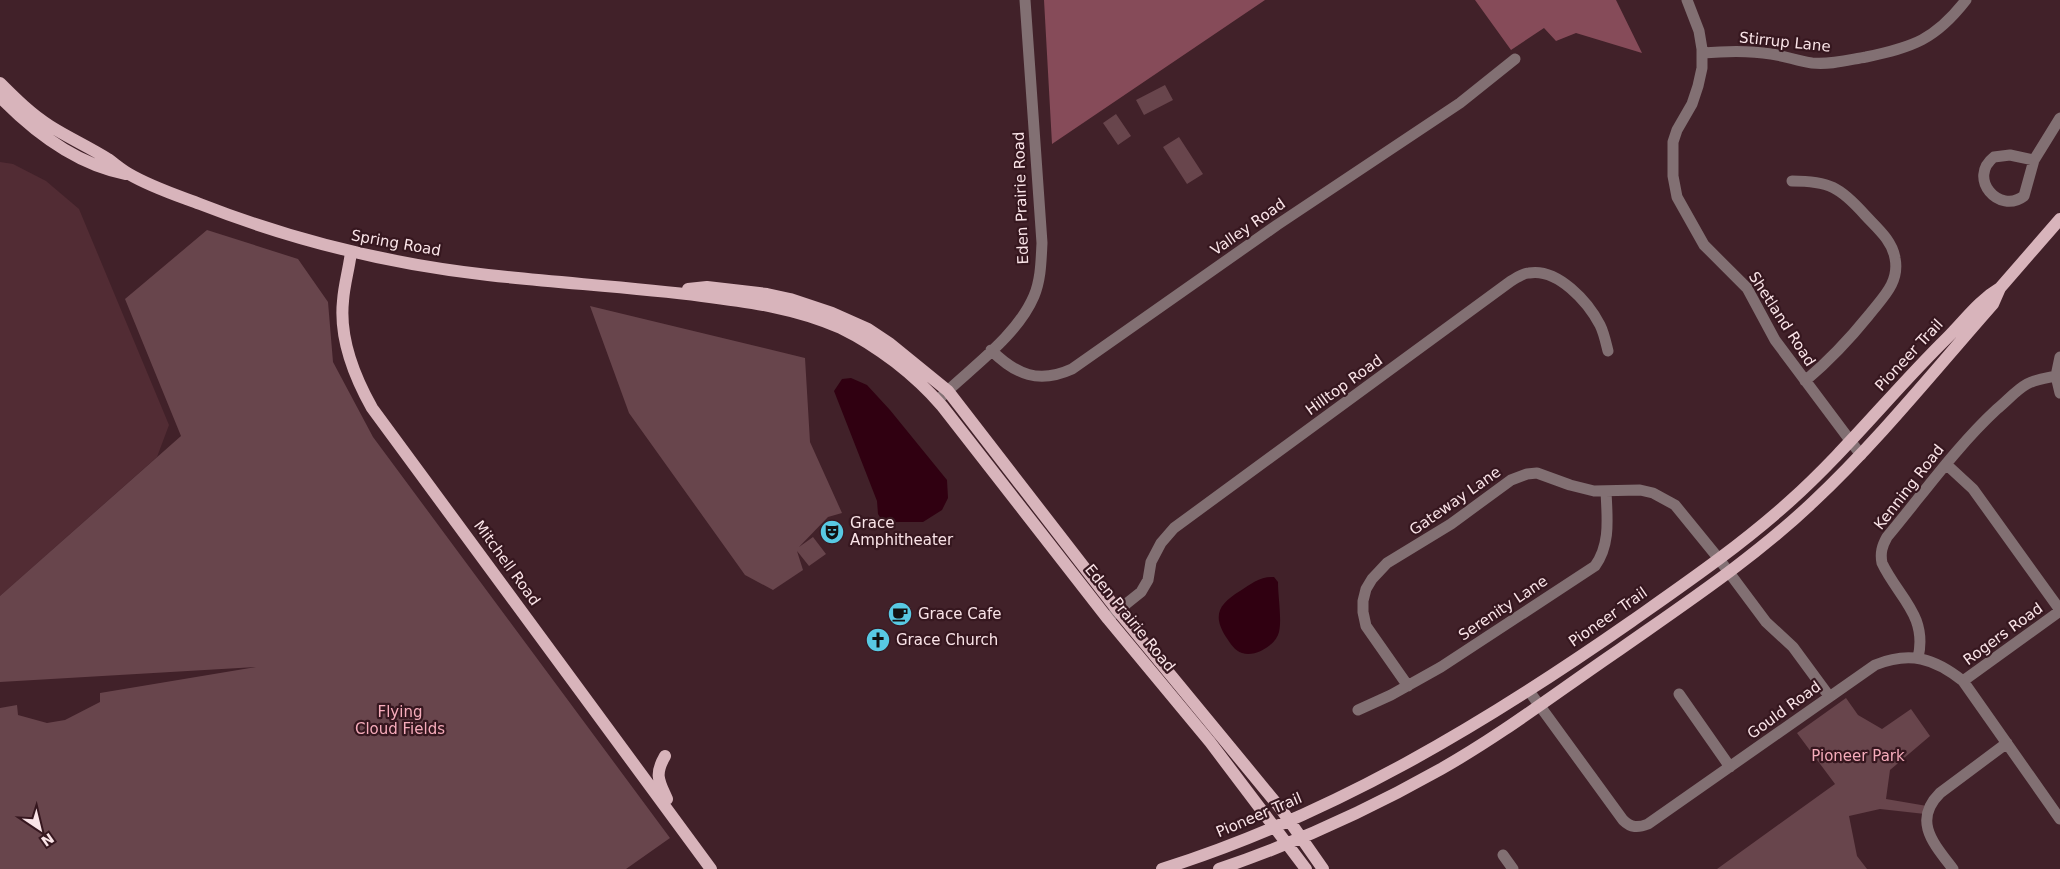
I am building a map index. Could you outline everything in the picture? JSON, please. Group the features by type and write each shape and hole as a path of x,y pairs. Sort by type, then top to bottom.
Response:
{"main road":[{"name":"Spring Road","path":"0,83 21,105 48,125 108,159 130,175 170,193 239,219 351,252 484,274 668,291 761,303 842,329 880,352 916,380 937,401"},
{"name":"Spring Road","path":"0,97 14,112 41,134 72,153 106,170 130,175"},
{"name":"Pioneer Trail","path":"1219,869 1287,844 1367,808 1440,769 1539,705 1729,572 1799,516 1861,455 1993,304 2000,288 2060,219"},
{"name":"Mitchell Road","path":"351,252 342,302 345,337 354,373 372,408 711,869"},
{"name":"Spring Road","path":"668,291 707,287 744,290 811,305 868,330 905,355 948,391"},
{"name":"Pioneer Trail","path":"1162,869 1208,854 1290,821 1367,785 1418,758 1529,691 1719,559 1787,504 1851,442 1921,363 1985,297 2000,288"},
{"name":"Eden Prairie Road","path":"948,391 1113,615 1306,869"},
{"name":"Eden Prairie Road","path":"937,401 1113,615 1222,735 1290,821 1323,869"},
{"path":"665,756 660,764 658,778 680,826"}],"street":[{"name":"Eden Prairie Road","path":"937,401 1013,330 1027,310 1034,295 1041,264 1025,0"},
{"name":"Shetland Road","path":"1687,0 1699,31 1702,53 1698,86 1692,104 1676,130 1668,184 1695,232 1712,254 1738,276 1747,288 1769,331 1861,455"},
{"name":"Stirrup Lane","path":"1702,53 1749,51 1812,63 1848,60 1901,49 1921,41 1950,20 1966,0"},
{"name":"Valley Road","path":"991,350 1009,366 1022,373 1043,377 1058,376 1072,369 1285,220 1460,103 1515,59"},
{"path":"2034,160 2010,155 1994,157 1985,167 1983,174 1987,188 2002,201 2014,202 2019,200 2027,191 2034,160 2060,118"},
{"path":"1792,181 1817,181 1846,195 1889,241 1896,260 1893,282 1883,299 1840,351 1805,381"},
{"name":"Hilltop Road","path":"1113,615 1142,592 1148,580 1152,562 1161,543 1174,528 1511,281 1528,272 1555,276 1567,284 1601,326 1608,351"},
{"path":"2060,357 2056,376 2060,393"},
{"name":"Kenning Road","path":"1918,658 1920,637 1915,614 1882,563 1880,554 1887,537 1947,465 1965,440 2026,385 2038,379 2056,376"},
{"path":"1947,465 1973,489 2060,611"},
{"name":"Gateway Lane","path":"1408,686 1366,626 1363,602 1366,589 1379,570 1451,524 1518,476 1537,473 1582,488 1606,491 1640,490 1665,499 1681,512 1766,622 1793,647 1829,696"},
{"name":"Serenity Lane","path":"1358,710 1408,686 1441,667 1595,566 1604,552 1607,537 1606,491"},
{"name":"Rogers Road","path":"1963,681 2060,611"},
{"name":"Gould Road","path":"1529,691 1623,820 1634,832 1875,665 1888,660 1918,658 1938,664 1963,681 2060,819"},
{"path":"1679,694 1730,767"},
{"path":"1953,869 1928,832 1926,821 1932,800 2007,743"},
{"path":"1503,855 1513,869"}],"shaded area":[{"path":"1044,0 1265,0 1052,144"},
{"path":"1475,0 1616,0 1642,53 1576,33 1556,41 1544,28 1511,50"},
{"path":"0,162 13,164 46,181 79,209 169,425 157,457 0,596"},
{"path":"851,378 867,385 947,480 948,498 942,510 923,522 888,522 881,519 878,514 877,501 834,391 842,379"},
{"path":"1274,577 1278,582 1280,614 1280,627 1277,637 1269,646 1259,652 1247,654 1239,652 1231,644 1222,629 1219,622 1220,611 1227,601 1252,583 1260,579"}],"green space":[{"path":"1165,85 1173,100 1144,115 1136,100"},
{"path":"1116,114 1131,136 1118,145 1103,123"},
{"path":"1179,137 1203,174 1187,184 1163,147"},
{"name":"Flying Cloud Fields","path":"207,230 298,259 328,302 333,362 373,437 670,838 626,869 0,869 0,708 17,705 18,715 47,723 65,720 100,702 100,693 256,667 0,682 0,596 181,436 125,299"},
{"path":"590,306 805,358 810,442 842,513 828,517 799,547 813,537 826,554 809,566 797,551 803,570 773,590 745,575 629,413"},
{"name":"Pioneer Park","path":"1846,698 1858,715 1882,729 1911,709 1930,736 1890,770 1886,799 1927,806 1925,814 1880,809 1849,816 1857,856 1867,869 1717,869 1835,784 1797,733"}],"place":[{"name":"Grace Amphitheater","path":"832,532"},
{"name":"Grace Cafe","path":"900,614"},
{"name":"Grace Church","path":"878,640"}]}
